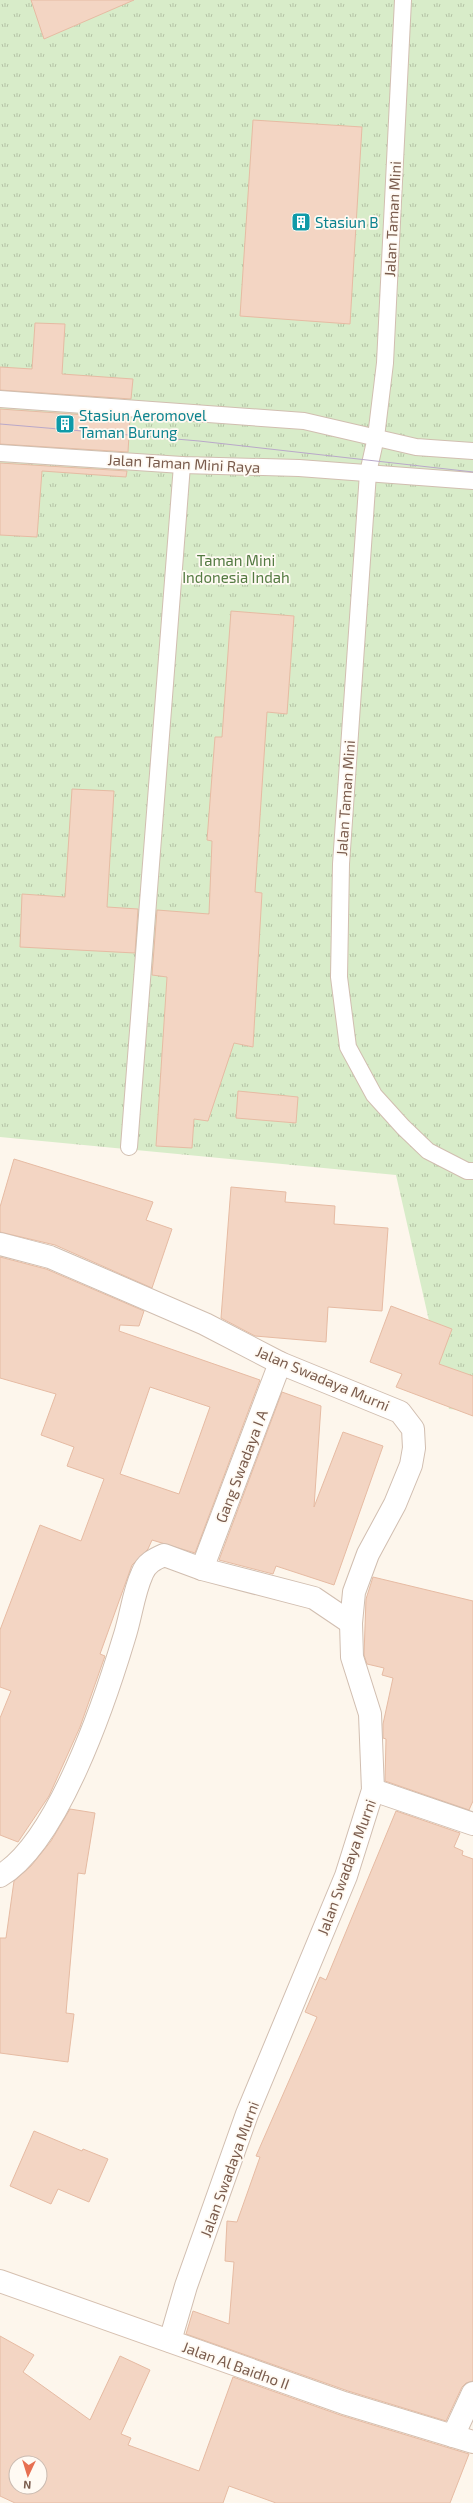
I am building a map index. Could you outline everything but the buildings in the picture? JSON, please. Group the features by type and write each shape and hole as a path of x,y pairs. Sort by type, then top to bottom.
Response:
{"street":[{"name":"Jalan Swadaya Murni","path":"0,1244 50,1257 103,1278 147,1300 205,1324 280,1363 400,1412 412,1429 414,1448 411,1466 395,1504 368,1554 354,1592 351,1623 352,1657 370,1714 374,1790 346,1876 247,2114 186,2286 170,2341"},
{"name":"Gang Swadaya I A","path":"202,1569 280,1363"},
{"path":"0,1876 12,1868 30,1848 46,1826 68,1786 93,1730 125,1637 142,1572 152,1560 164,1555 202,1569 314,1598 351,1623"},
{"path":"374,1790 473,1824"},
{"name":"Jalan Al Baidho II","path":"0,2281 344,2403 463,2439"},
{"path":"463,2439 473,2393"}],"lane":[{"name":"Jalan Taman Mini","path":"403,0 385,364 376,437 368,473 341,864 339,977 348,1047 374,1095 403,1127 428,1151 467,1171 473,1172"},
{"path":"0,399 304,421 416,447 473,451"},
{"name":"Jalan Taman Mini Raya","path":"0,453 182,465 368,473"},
{"path":"129,1147 182,465"},
{"path":"368,473 473,481"}],"green space":[{"name":"Taman Mini Indonesia Indah","path":"0,0 473,0 473,1411 449,1409 396,1175 0,1137"}],"tram line":[{"path":"0,424 199,441 473,472"}],"place":[{"name":"Stasiun B","path":"301,222"},
{"name":"Stasiun Aeromovel Taman Burung","path":"65,424"}]}
